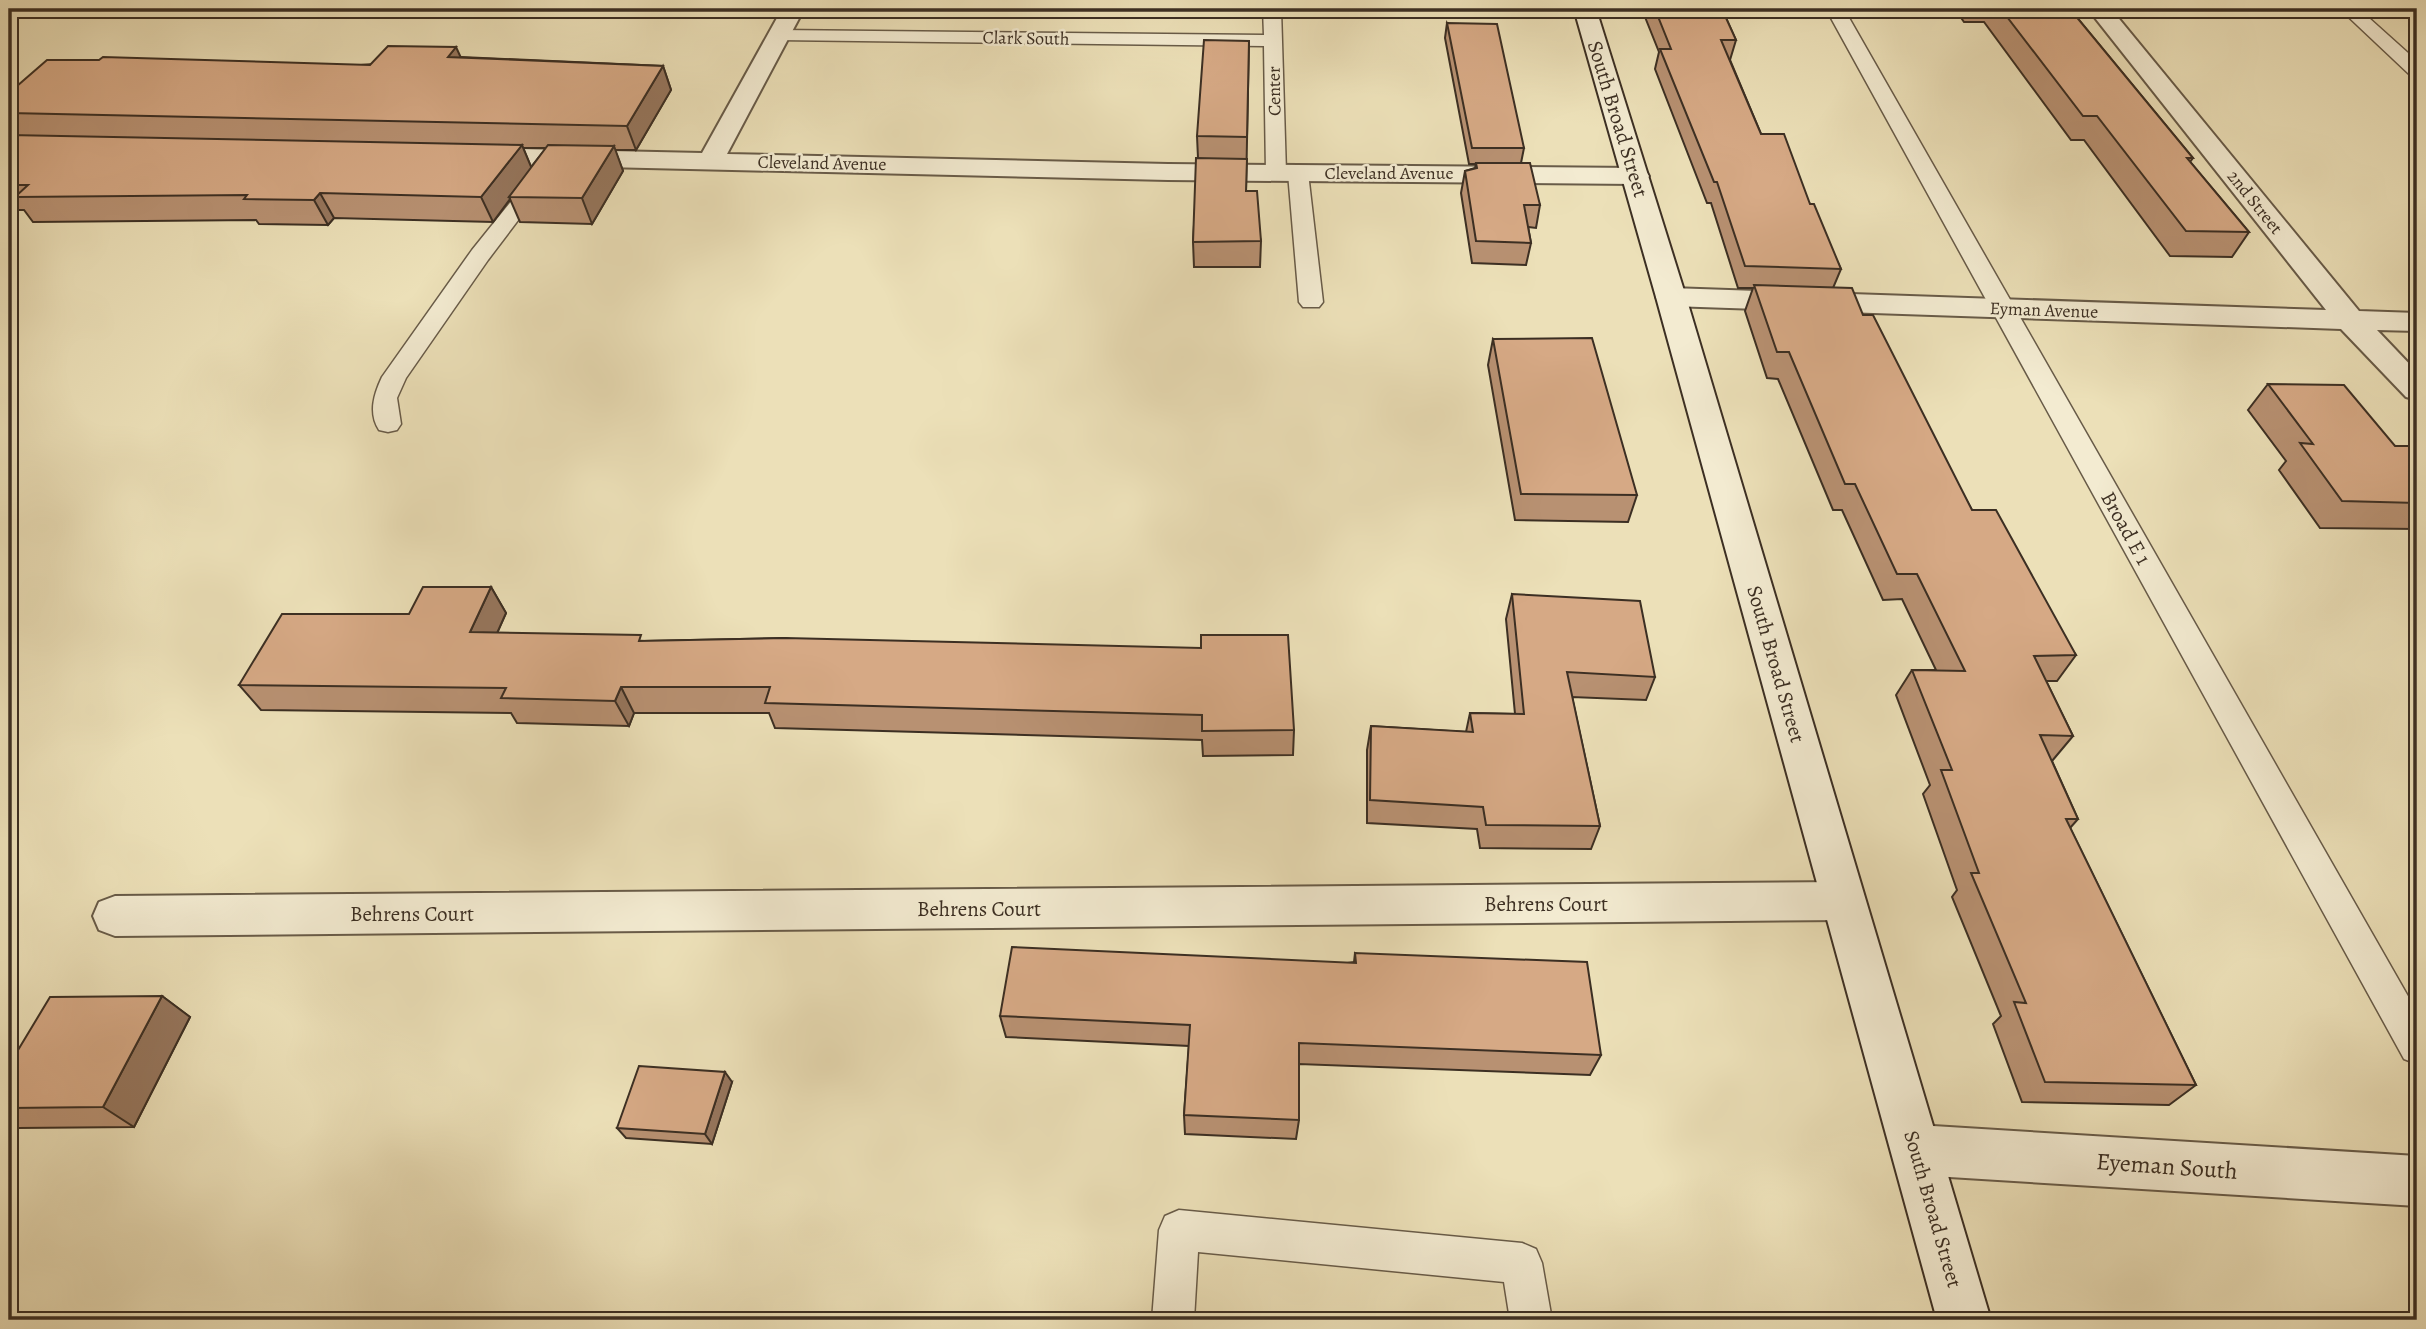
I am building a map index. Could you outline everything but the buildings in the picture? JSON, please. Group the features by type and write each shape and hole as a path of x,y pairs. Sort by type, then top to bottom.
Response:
{"street":[{"path":"711,160 793,9"},
{"name":"South Broad Street","path":"1585,9 1671,297 1964,1320"},
{"name":"2nd Street","path":"2099,9 2350,320 2417,390"},
{"name":"Cleveland Avenue","path":"456,156 1287,173 1636,176"},
{"name":"Eyman Avenue","path":"1671,297 2417,322"},
{"name":"Behrens Court","path":"115,916 1843,901"},
{"name":"Eyeman South","path":"1917,1150 2417,1181"}],"lane":[{"name":"Center","path":"1272,9 1287,173 1311,302"},
{"name":"Broad E 1","path":"1835,9 2417,1047"},
{"path":"2349,9 2417,71"},
{"name":"Clark South","path":"778,36 1273,41"},
{"path":"388,424 385,398 400,366 554,158"},
{"path":"1173,1320 1179,1230 1522,1263 1531,1320"}]}
